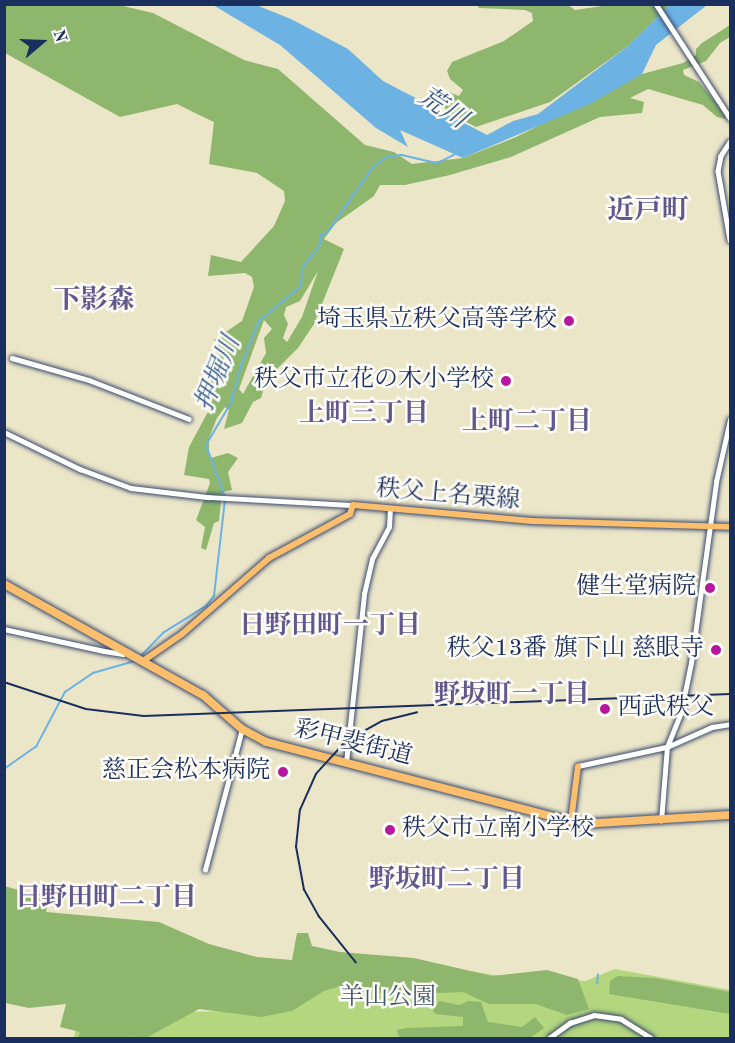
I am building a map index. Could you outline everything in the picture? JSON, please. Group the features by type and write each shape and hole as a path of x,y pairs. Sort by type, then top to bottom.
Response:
{"highway":[{"name":"彩甲斐街道","path":"4,584 203,695 242,729 266,742 592,826 730,815"}],"main road":[{"name":"秩父上名栗線","path":"142,660 182,634 269,558 350,514 353,506 532,521 730,527"},
{"path":"571,821 578,766"}],"street":[{"path":"656,4 730,118"},
{"path":"730,142 721,156 718,171 730,240"},
{"path":"12,358 89,380 189,419"},
{"path":"661,821 667,747 681,712 691,663 710,527 730,420"},
{"path":"4,432 112,482 208,497 353,506"},
{"path":"346,764 364,594 372,559 389,527 390,508"},
{"path":"4,629 104,651 123,654 129,652"},
{"path":"578,766 667,747 712,727 730,724"},
{"path":"205,870 242,729"},
{"path":"549,1038 570,1023 594,1015 621,1019 652,1038"}],"green space":[{"path":"5,5 119,5 153,13 244,60 278,69 365,145 394,152 412,164 463,158 516,137 642,74 683,63 696,55 696,49 702,43 730,25 730,37 720,43 706,61 683,70 684,75 699,82 726,115 725,119 717,117 703,105 648,89 630,98 644,102 642,113 600,117 511,157 450,175 405,185 380,185 374,196 336,223 324,239 344,249 314,324 298,348 266,380 261,398 253,402 242,423 224,429 229,410 225,407 217,418 209,438 211,458 228,453 238,458 228,472 232,490 222,492 219,521 214,523 206,550 201,548 205,527 196,520 210,483 209,479 184,475 189,447 209,410 203,404 211,367 219,357 214,340 242,321 254,287 252,277 245,273 208,276 211,255 241,262 274,226 285,201 284,191 257,173 209,164 214,122 177,104 120,117 5,53","holes":["318,271 302,317 287,342 283,338 288,324 284,315 286,307 300,301","264,320 272,329 264,338 266,353 243,394 239,389"]},
{"path":"477,5 568,5 575,10 609,5 670,5 628,46 550,102 476,127 449,113 434,93 441,89 459,96 463,90 450,79 447,71 452,62 504,41 533,21 532,13 525,10 479,8"},
{"path":"4,886 34,894 50,893 46,912 159,922 209,944 257,957 292,960 297,933 308,933 312,946 340,952 414,958 492,976 547,970 578,979 589,1009 567,1015 536,1004 489,1004 463,992 392,995 341,986 324,991 292,1011 261,1017 199,1009 146,1038 132,1038 130,1035 130,1038 78,1038 80,1032 60,1027 66,1004 29,1008 5,1003"},
{"name":"羊山公園","path":"426,964 513,978 585,981 615,969 730,990 730,1038 74,1038 77,1025 185,1012 229,1011"},
{"path":"618,976 655,978 730,992 730,1014 609,994 610,981"},
{"path":"439,1001 460,1005 468,1001 481,1002 488,1022 522,1027 535,1017 544,1028 530,1038 402,1038 398,1035 397,1030 406,1028 463,1026 463,1017 436,1014 433,1011"}],"water":[{"path":"213,5 256,5 291,19 348,49 383,81 487,135 513,121 538,114 628,46 670,5 707,5 656,45 642,74 590,104 463,158 400,130 408,147 376,128 280,45"}],"waterway":[{"name":"押堀川","path":"224,495 206,445 231,403 241,365 259,321 300,287 304,265 319,248 321,235 327,233 373,167 387,157 402,155 438,163 454,155"},
{"name":"押堀川","path":"141,656 163,633 206,606 214,596 225,500"},
{"name":"押堀川","path":"4,769 36,747 65,692 93,673 135,661"},
{"path":"597,984 598,975"}],"railway":[{"path":"4,682 86,709 144,716 730,694"},
{"path":"356,963 319,917 304,890 296,847 300,810 316,774 346,741 382,721 417,712"}],"place":[{"name":"埼玉県立秩父高等学校","path":"569,321"},
{"name":"秩父市立花の木小学校","path":"506,381"},
{"name":"健生堂病院","path":"710,588"},
{"name":"秩父13番 旗下山 慈眼寺","path":"716,650"},
{"name":"西武秩父","path":"605,709"},
{"name":"慈正会松本病院","path":"283,772"},
{"name":"秩父市立南小学校","path":"390,830"}],"district":[{"name":"近戸町","path":"648,211"},
{"name":"下影森","path":"94,301"},
{"name":"上町三丁目","path":"364,415"},
{"name":"上町二丁目","path":"527,423"},
{"name":"日野田町一丁目","path":"330,627"},
{"name":"野坂町一丁目","path":"512,696"},
{"name":"野坂町二丁目","path":"447,881"},
{"name":"日野田町二丁目","path":"106,899"}],"water label":[{"name":"荒川","path":"442,109"}]}
